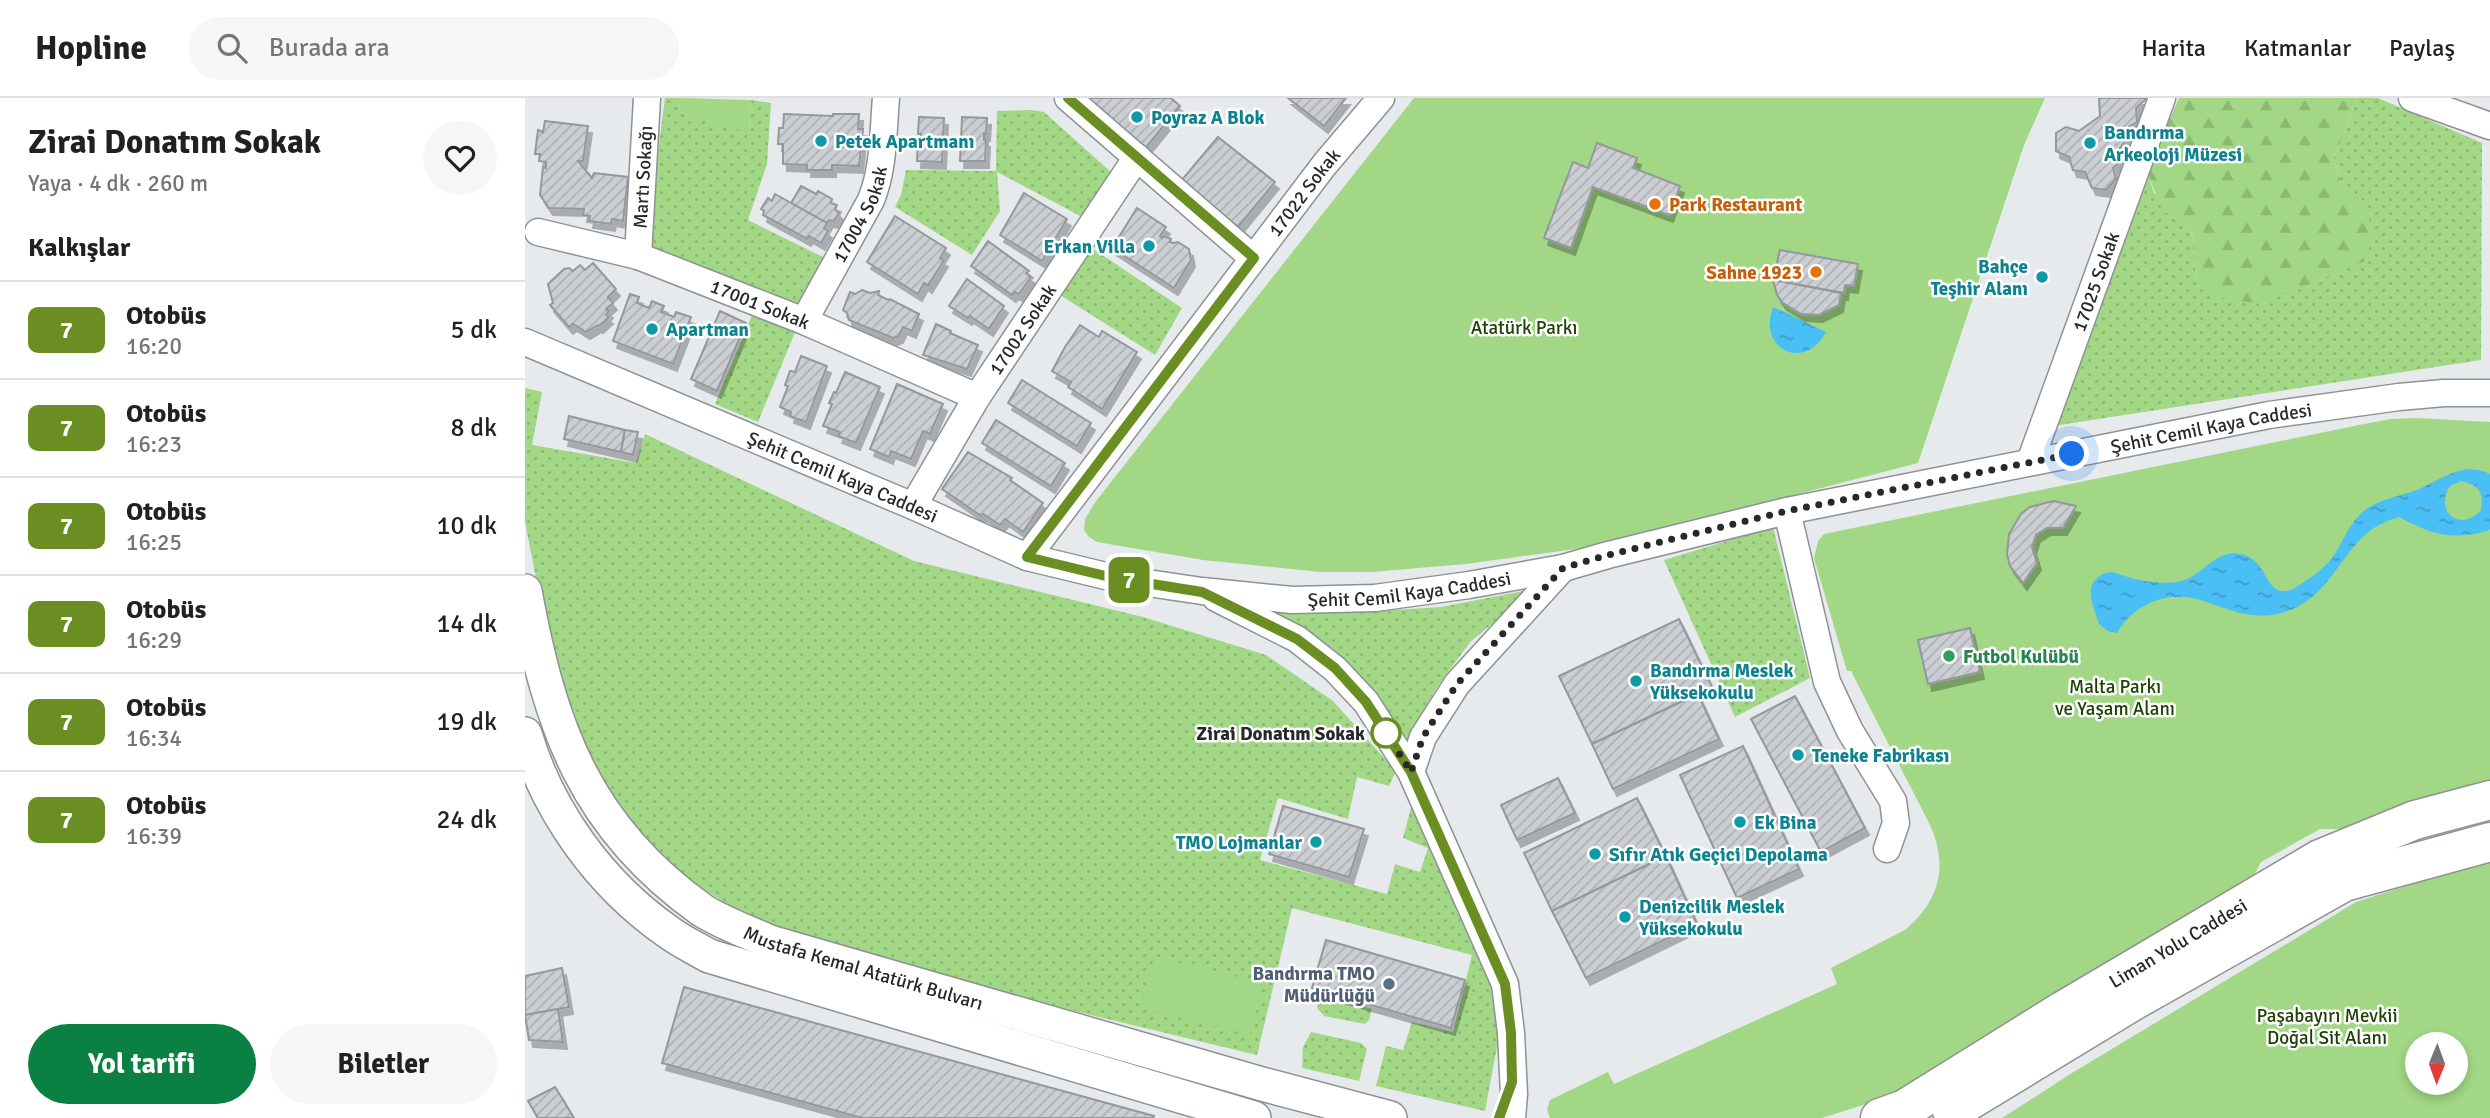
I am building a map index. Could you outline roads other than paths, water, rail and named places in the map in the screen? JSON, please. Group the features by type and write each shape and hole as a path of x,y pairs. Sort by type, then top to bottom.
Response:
{"highway":[{"name":"Liman Yolu Caddesi","path":"1881,1118 1905,1109 2320,859 2415,820 2490,800"},
{"name":"Liman Yolu Caddesi","path":"1942,1118 2133,1001 2344,882 2490,842"}],"main road":[{"name":"Mustafa Kemal Atatürk Bulvarı","path":"525,591 534,641 550,703 581,778 615,830 652,869 704,911 770,942 1262,1084 1390,1118"},
{"name":"Mustafa Kemal Atatürk Bulvarı","path":"527,751 581,847 617,891 667,932 709,956 1254,1118"}],"street":[{"name":"Martı Sokağı","path":"638,256 647,98"},
{"name":"17004 Sokak","path":"804,320 877,187 886,98"},
{"path":"1068,98 1254,258"},
{"name":"17022 Sokak","path":"1027,557 1325,164 1381,98"},
{"name":"17025 Sokak","path":"2030,462 2162,98"},
{"path":"2412,98 2490,126"},
{"name":"17002 Sokak","path":"913,506 977,397 1137,157"},
{"name":"17001 Sokak","path":"538,232 638,256 804,320 977,397"},
{"name":"Şehit Cemil Kaya Caddesi","path":"525,342 1027,557 1114,578 1202,592 1292,600 1375,598 1563,568 1787,511 2269,415 2338,404 2444,393 2490,393"},
{"path":"1787,511 1827,682 1850,731 1893,801 1896,822 1887,849"},
{"path":"1411,772 1423,737 1457,684 1563,568"},
{"path":"1202,592 1297,639 1335,668 1366,702 1411,772 1505,984 1511,1033 1514,1094 1512,1118"},
{"path":"1499,1118 1512,1082"}],"water":[{"path":"1773,307 1826,332 1817,344 1807,351 1786,351 1777,344 1772,335 1770,322"},
{"path":"2479,470 2490,474 2490,529 2487,531 2462,535 2441,534 2399,517 2366,534 2318,592 2293,609 2277,614 2257,615 2188,597 2175,597 2164,598 2142,607 2132,614 2117,633 2108,631 2099,624 2091,588 2095,580 2104,574 2112,572 2151,582 2178,582 2194,575 2222,556 2239,554 2255,562 2273,587 2290,590 2323,568 2350,527 2365,510 2460,471","holes":["2461,481 2479,490 2482,498 2481,510 2473,517 2458,519 2447,511 2446,495 2450,486"]}],"place":[{"name":"Poyraz A Blok","path":"1137,117"},
{"name":"Petek Apartmanı","path":"821,141"},
{"name":"Bandırma Arkeoloji Müzesi","path":"2090,143"},
{"name":"Park Restaurant","path":"1655,204"},
{"name":"Erkan Villa","path":"1149,246"},
{"name":"Sahne 1923","path":"1816,272"},
{"name":"Bahçe Teşhir Alanı","path":"2042,277"},
{"name":"Apartman","path":"652,329"},
{"name":"Futbol Kulübü","path":"1949,656"},
{"name":"Bandırma Meslek Yüksekokulu","path":"1636,681"},
{"name":"Zirai Donatım Sokak","path":"1386,733"},
{"name":"Teneke Fabrikası","path":"1798,755"},
{"name":"Ek Bina","path":"1740,822"},
{"name":"TMO Lojmanlar","path":"1316,842"},
{"name":"Sıfır Atık Geçici Depolama","path":"1595,854"},
{"name":"Denizcilik Meslek Yüksekokulu","path":"1625,917"},
{"name":"Bandırma TMO Müdürlüğü","path":"1389,984"}],"park label":[{"name":"Atatürk Parkı","path":"1524,327"},
{"name":"Malta Parkı ve Yaşam Alanı","path":"2115,697"},
{"name":"Paşabayırı Mevkii Doğal Sit Alanı","path":"2327,1026"}]}
